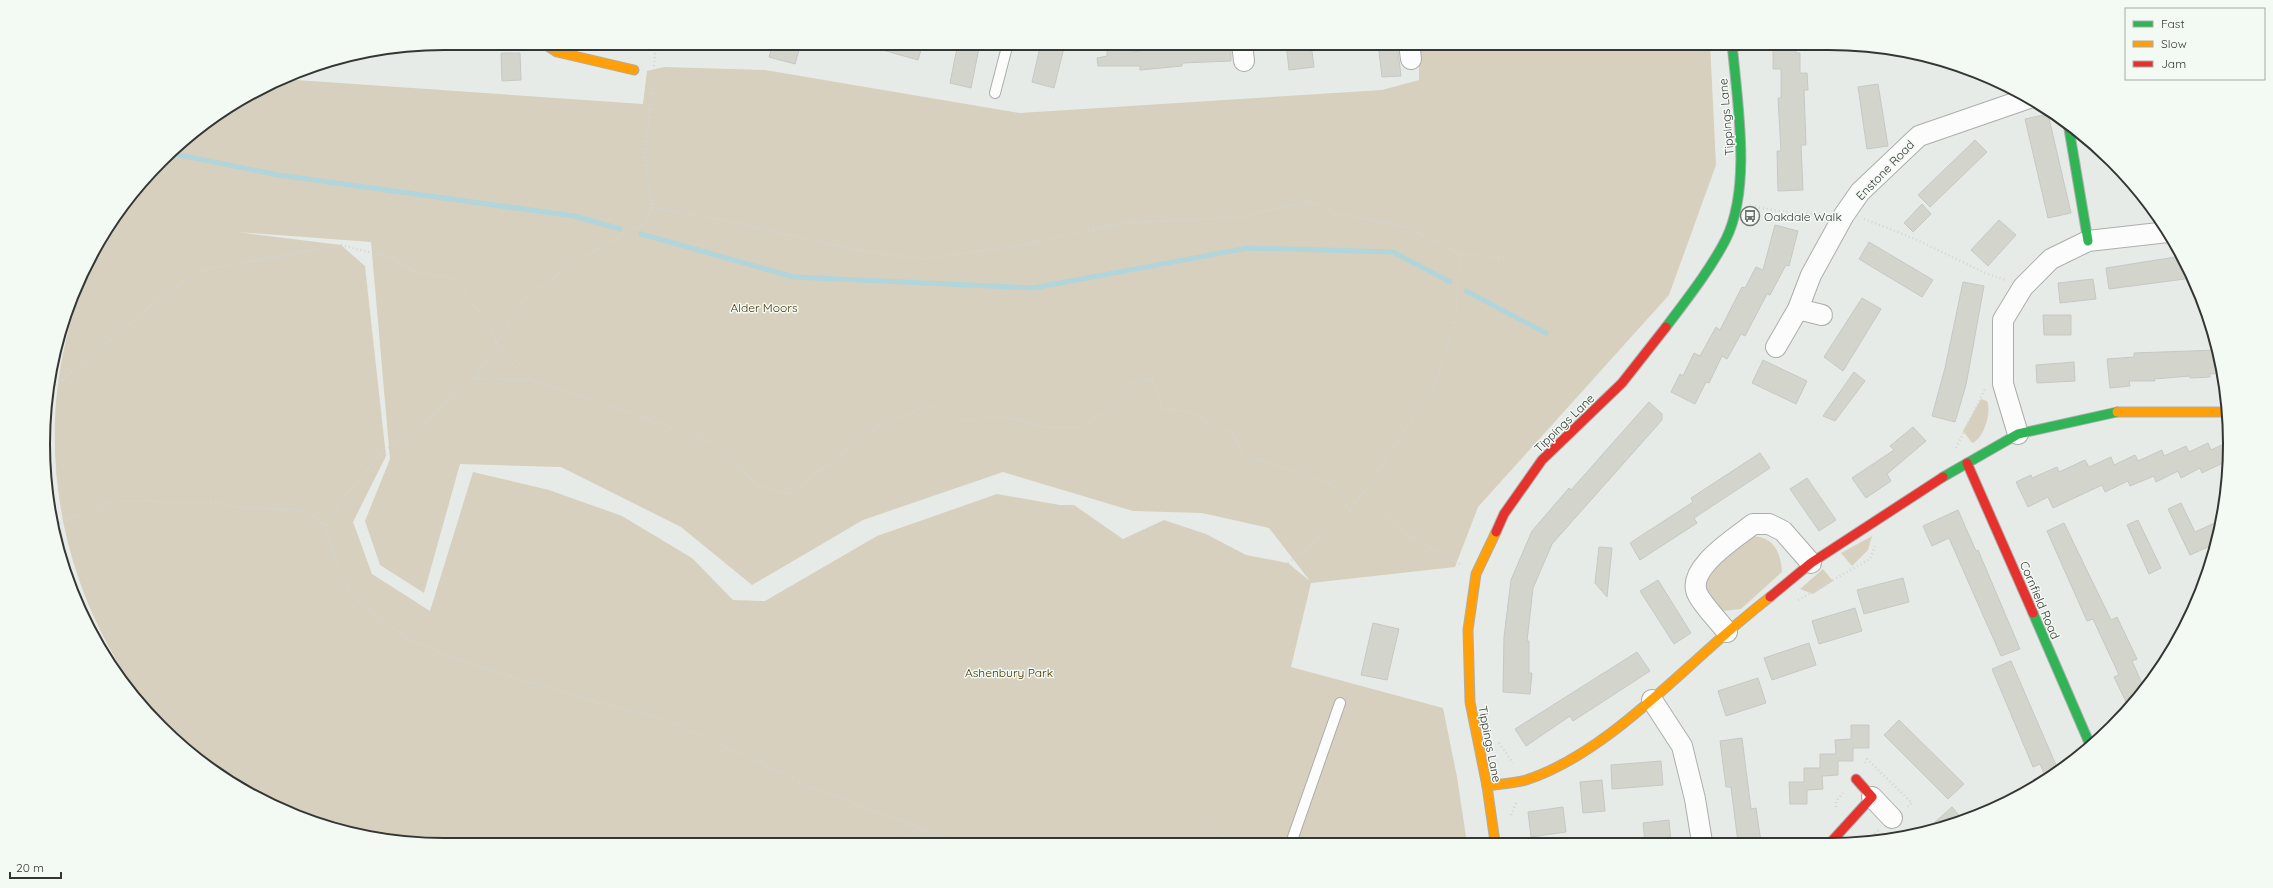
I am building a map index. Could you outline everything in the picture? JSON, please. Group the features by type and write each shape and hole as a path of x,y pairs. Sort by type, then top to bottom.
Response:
{"street":[{"path":"554,50 634,70"},
{"name":"Tippings Lane","path":"1494,838 1487,786 1470,702 1468,630 1476,574 1504,514 1542,460 1622,383 1692,293 1726,238 1736,204 1742,155 1733,50"},
{"name":"Enstone Road","path":"1776,347 1798,309 1812,275 1844,215 1860,192 1919,136 2021,101"},
{"path":"2069,131 2088,241"},
{"path":"2018,434 2003,384 2003,320 2023,287 2051,259 2088,241 2162,233"},
{"path":"1798,309 1822,315"},
{"path":"1487,786 1525,780 1545,772 1596,744 1652,700 1727,632 1811,563 1966,463 2018,434 2110,412 2222,412"},
{"name":"Cornfield Road","path":"1966,463 2088,741"},
{"path":"1727,632 1697,594 1696,576 1703,565 1753,524 1769,524 1783,531 1811,563"},
{"path":"1652,700 1682,746 1695,799 1701,838"},
{"path":"1856,779 1892,818"},
{"path":"1834,838 1872,797"}],"lane":[{"path":"995,93 1006,50"},
{"path":"1293,838 1340,703"}],"path":[{"path":"475,378 526,297 579,259 645,223 652,208 645,154 655,50"},
{"path":"652,208 724,220 855,250 924,259 1014,247 1122,223 1241,218 1310,201 1335,213 1407,227 1460,254 1505,258"},
{"path":"1736,204 1786,212 1858,217 1912,238 1985,273 2023,287"},
{"path":"54,386 173,288 204,270 341,245 390,257 415,272 454,278 487,322 503,355 532,380"},
{"path":"1288,563 1332,529 1350,511 1433,389 1456,319 1460,254"},
{"path":"325,525 341,501 385,449 408,438 463,384 475,378 532,380 708,440 758,485 790,494 868,432 922,408 937,405 966,421 1001,416 1046,427 1080,427 1104,412 1129,384 1152,378 1158,393 1161,408 1189,412 1234,434 1242,456 1303,474 1334,486 1350,511"},
{"path":"1954,452 1985,388"},
{"path":"1363,493 1404,533 1476,574"},
{"path":"58,523 110,502 150,501 182,504 218,502 242,508 306,510 325,525 342,578 359,601 403,636 457,660 586,699 668,720 809,786 948,838"},
{"path":"1198,823 1227,838"},
{"path":"900,838 928,831"}],"green space":[{"path":"1419,50 1710,50 1716,165 1669,295 1478,507 1455,567 1311,583 1291,667 1443,708 1457,777 1466,838 444,838 393,835 342,825 293,808 247,785 204,757 168,726 134,687 88,603 61,512 55,418 70,326 103,247 116,225 134,200 165,165 204,131 225,116 293,80 643,104 647,71 664,67 765,70 1020,113 1382,90 1419,80","holes":["237,232 371,242 390,459 365,521 380,565 424,593 460,464 561,467 681,527 752,585 863,520 1003,472 1133,511 1202,513 1269,528 1310,581 1288,563 1246,555 1206,534 1164,520 1123,539 1074,505 1060,505 997,494 877,536 765,601 733,600 692,558 622,516 549,490 473,472 430,611 372,574 353,522 386,456 365,266 341,245"]},
{"path":"1981,399 1987,401 1988,418 1980,436 1972,443 1963,431"},
{"path":"1754,536 1767,540 1776,548 1780,559 1782,572 1741,609 1722,611 1710,601 1703,575 1708,568"},
{"path":"1872,536 1868,550 1852,566 1841,553"},
{"path":"1823,569 1833,581 1813,594 1800,589"}],"building":[{"path":"771,50 799,50 795,64 769,57"},
{"path":"883,50 921,50 918,60"},
{"path":"957,50 979,50 971,88 950,83"},
{"path":"1039,50 1064,50 1054,88 1032,82"},
{"path":"1107,50 1133,50 1133,52 1148,50 1231,50 1231,61 1182,63 1182,66 1140,70 1140,66 1098,66 1097,58 1107,56"},
{"path":"1287,50 1312,50 1314,67 1289,70"},
{"path":"1379,50 1398,50 1401,76 1382,77"},
{"path":"1773,50 1796,50 1796,53 1800,53 1800,73 1807,73 1808,90 1804,90 1806,145 1801,145 1803,190 1778,191 1777,151 1781,151 1778,98 1781,98 1781,69 1773,69"},
{"path":"501,53 520,53 521,80 502,81"},
{"path":"1878,84 1888,146 1867,149 1858,87"},
{"path":"2046,115 2049,116 2071,213 2048,218 2025,119"},
{"path":"1975,140 1987,152 1930,207 1918,195"},
{"path":"1922,204 1931,214 1913,232 1904,223"},
{"path":"1999,220 2016,235 1988,266 1971,250"},
{"path":"1775,225 1798,231 1789,266 1786,265 1770,295 1767,294 1745,336 1741,334 1727,359 1722,356 1709,383 1706,382 1695,404 1671,392 1680,374 1683,376 1694,353 1700,356 1716,327 1720,330 1742,287 1745,288 1756,267 1763,270"},
{"path":"1869,242 1933,280 1922,297 1859,259"},
{"path":"2175,257 2186,279 2109,289 2106,268"},
{"path":"2093,279 2096,299 2060,303 2058,283"},
{"path":"1963,282 1984,286 1966,385 1955,422 1932,416 1945,368"},
{"path":"1862,298 1881,309 1843,371 1824,357"},
{"path":"2043,315 2071,315 2071,335 2044,335"},
{"path":"2212,350 2216,373 2210,374 2210,377 2190,378 2190,376 2154,379 2155,381 2129,381 2130,386 2110,388 2107,359 2134,357 2134,353"},
{"path":"1763,360 1807,381 1796,404 1752,383"},
{"path":"2074,362 2075,381 2037,383 2036,365"},
{"path":"1854,372 1865,381 1835,421 1823,416"},
{"path":"1649,402 1662,414 1662,420 1552,544 1533,588 1527,641 1529,641 1529,673 1532,673 1530,694 1503,692 1504,637 1511,580 1532,531 1569,488 1571,490"},
{"path":"1913,427 1926,441 1887,474 1891,481 1866,498 1852,478 1894,450 1890,446"},
{"path":"2208,443 2211,450 2223,444 2222,463 2202,473 2200,468 2181,478 2178,471 2156,482 2154,476 2130,486 2128,481 2105,492 2102,485 2053,508 2048,497 2028,507 2016,482 2031,475 2032,478 2057,467 2059,472 2085,460 2089,467 2111,457 2114,465 2135,455 2138,461 2162,450 2164,456 2186,446 2189,452"},
{"path":"1760,453 1770,468 1694,518 1697,523 1640,560 1630,543 1693,502 1691,498"},
{"path":"1807,478 1836,520 1819,531 1790,489"},
{"path":"2181,503 2195,532 2215,523 2210,546 2190,555 2168,509"},
{"path":"1958,510 1976,551 1978,550 2020,649 2001,656 1949,538 1932,546 1923,526"},
{"path":"2138,520 2161,568 2149,574 2127,525"},
{"path":"2064,523 2111,620 2117,617 2137,659 2132,661 2142,684 2126,702 2114,677 2119,675 2093,619 2087,621 2047,531"},
{"path":"1599,547 1612,548 1607,597 1595,583"},
{"path":"1903,578 1909,602 1864,614 1857,590"},
{"path":"1658,580 1691,633 1674,644 1640,591"},
{"path":"1855,608 1862,631 1819,644 1812,621"},
{"path":"1373,623 1399,629 1387,680 1361,675"},
{"path":"1809,643 1816,665 1772,680 1764,658"},
{"path":"1637,652 1650,671 1573,721 1570,716 1526,746 1515,729"},
{"path":"2011,661 2056,766 2044,774 2040,764 2033,767 1992,669"},
{"path":"1758,678 1766,703 1726,716 1718,691"},
{"path":"1899,720 1964,784 1948,799 1884,735"},
{"path":"1851,725 1869,725 1869,748 1853,748 1853,761 1838,761 1838,775 1822,776 1823,789 1807,790 1807,804 1790,804 1789,782 1804,782 1804,768 1820,768 1820,754 1836,754 1835,740 1851,739"},
{"path":"1742,738 1751,809 1756,808 1760,838 1737,838 1731,787 1726,787 1720,741"},
{"path":"1661,761 1663,785 1612,789 1611,765"},
{"path":"1602,780 1605,811 1583,813 1580,782"},
{"path":"1563,807 1566,832 1531,837 1528,812"},
{"path":"1952,807 1959,816 1956,817 1932,825"},
{"path":"1669,820 1671,838 1645,838 1643,823"}],"waterway":[{"path":"177,155 278,175 574,216 620,229"},
{"path":"641,234 794,277 1033,288 1248,248 1393,252 1450,282"},
{"path":"1466,291 1546,333"}],"traffic: fast":[{"path":"1666,327 1713,262 1726,239 1734,218 1739,194 1741,143 1733,50"},
{"path":"2069,131 2088,241"},
{"path":"1943,477 2018,434 2117,412"},
{"path":"2033,613 2088,741"}],"traffic: slow":[{"path":"554,50 634,70"},
{"path":"2117,412 2222,412"},
{"path":"1494,838 1487,786 1470,702 1468,630 1476,574 1496,532"},
{"path":"1487,786 1526,780 1574,758 1597,743 1642,708 1770,597"}],"traffic: jam":[{"path":"1496,532 1504,514 1542,460 1622,383 1666,327"},
{"path":"1967,463 2033,613"},
{"path":"1770,597 1811,563 1943,477"},
{"path":"1835,838 1872,797 1856,779"}],"place":[{"name":"Oakdale Walk","path":"1750,216"}],"park label":[{"name":"Alder Moors","path":"764,307"},
{"name":"Ashenbury Park","path":"1009,672"}]}
